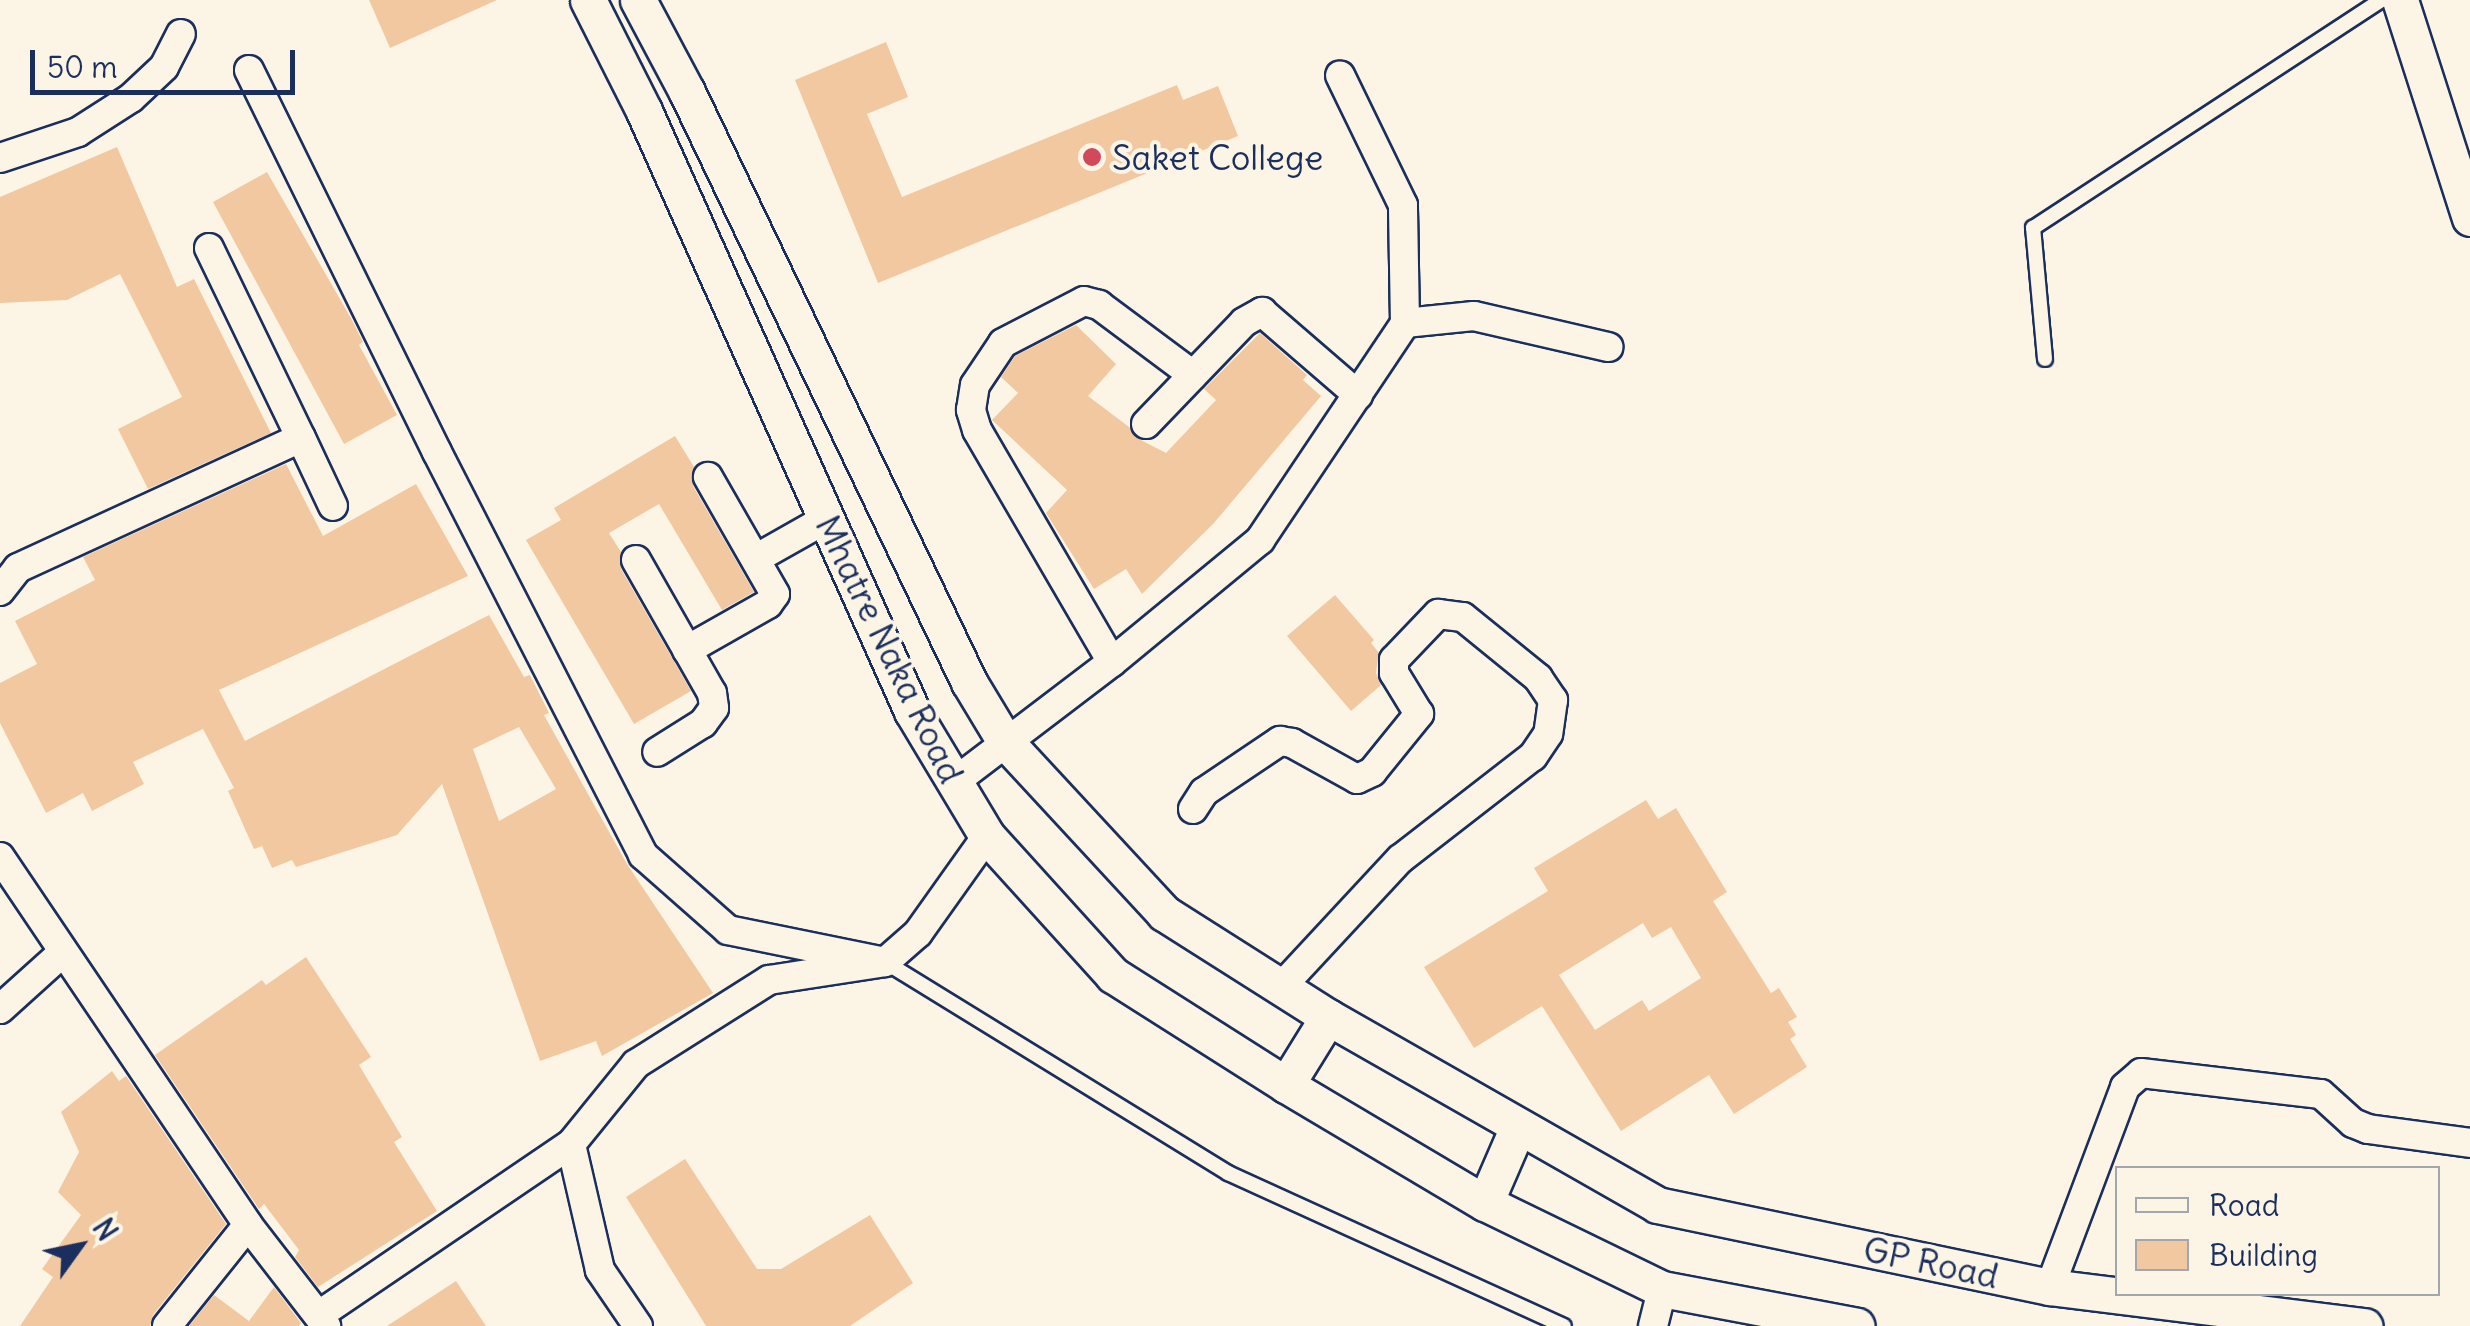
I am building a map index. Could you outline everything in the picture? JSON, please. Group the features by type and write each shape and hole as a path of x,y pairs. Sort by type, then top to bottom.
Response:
{"street":[{"name":"Mhatre Naka Road","path":"588,0 644,111 912,711 987,836 1113,975 1286,1085 1485,1203"},
{"name":"Mhatre Naka Road","path":"638,0 687,92 969,682 1004,740 1164,913 1328,1017 1517,1129"},
{"path":"2400,0 2470,218"},
{"path":"0,158 78,132 131,98 164,67 181,34"},
{"path":"249,70 437,452 643,855 728,930 884,962"},
{"path":"953,783 1004,740 1112,662 1260,540 1405,324 1403,205 1340,74"},
{"path":"644,111 687,92"},
{"path":"208,248 333,506"},
{"path":"1112,662 977,430 971,410 975,384 1004,343 1084,301 1099,306 1193,375"},
{"path":"1146,424 1244,322 1262,312 1358,394"},
{"path":"1405,324 1474,316 1608,346"},
{"path":"0,591 18,568 300,438"},
{"path":"687,650 773,599 773,586 708,477"},
{"path":"756,558 826,519"},
{"path":"636,560 712,693 714,708 703,723 657,752"},
{"path":"1193,809 1204,792 1280,742 1292,743 1357,779 1372,772 1419,714 1394,673 1394,660 1438,614 1463,617 1538,678 1553,700 1548,734 1533,756 1400,858 1281,987"},
{"path":"0,856 248,1225 322,1321 571,1144 636,1064 770,980 884,962 918,933 987,836"},
{"path":"0,1009 63,952"},
{"path":"1286,1085 1328,1017"},
{"path":"2050,1287 2125,1087 2141,1073 2321,1094 2353,1122 2368,1129 2470,1143"},
{"path":"1517,1129 1485,1203 1662,1289 1857,1326"},
{"name":"GP Road","path":"1517,1129 1657,1205 2050,1287 2115,1295"},
{"path":"571,1144 600,1270 638,1326"},
{"path":"167,1326 248,1225"},
{"path":"1653,1326 1662,1289"},
{"name":"GP Road","path":"2123,1296 2366,1326"}],"lane":[{"path":"2045,358 2034,228 2382,0"},
{"path":"884,962 1228,1173 1564,1326"}],"building":[{"path":"369,0 497,0 390,48"},
{"name":"Saket College","path":"886,42 908,97 867,114 902,197 1177,85 1183,100 1218,86 1238,136 878,283 795,80"},
{"path":"117,147 177,287 194,279 271,433 148,489 118,429 182,397 120,274 67,300 0,303 0,197"},
{"path":"267,172 352,320 363,342 359,345 397,415 344,444 213,202"},
{"path":"1076,325 1116,364 1088,396 1129,427 1135,437 1166,453 1216,400 1204,389 1260,333 1307,375 1303,380 1321,396 1214,523 1142,594 1126,569 1094,589 1046,513 1067,490 992,420 1018,393 1001,377 1015,356"},
{"path":"675,436 694,467 693,486 754,592 722,610 659,504 609,533 621,552 621,569 691,691 634,724 526,540 561,520 554,508"},
{"path":"286,464 323,536 416,484 468,576 219,690 245,741 489,615 524,677 530,675 549,713 544,715 627,864 713,993 602,1056 596,1041 540,1061 442,784 397,835 296,867 292,860 272,868 262,846 254,849 228,791 234,788 203,729 133,762 144,784 92,811 83,793 46,813 0,723 0,683 37,664 15,621 95,580 83,557","holes":["519,727 556,789 499,821 473,749"]},
{"path":"1335,595 1374,640 1371,643 1379,653 1376,673 1381,685 1351,711 1287,636"},
{"path":"1646,800 1658,819 1676,808 1727,892 1713,901 1771,993 1779,988 1797,1017 1788,1022 1796,1035 1790,1039 1807,1067 1734,1114 1709,1075 1621,1131 1542,1006 1474,1048 1424,967 1548,891 1534,868","holes":["1643,923 1652,938 1671,927 1701,978 1649,1011 1642,1000 1595,1030 1559,975"]},
{"path":"306,957 371,1057 359,1065 402,1137 394,1142 437,1211 318,1287 295,1257 299,1250 264,1204 259,1209 155,1055 262,980 266,985"},
{"path":"112,1071 119,1081 126,1076 226,1224 153,1315 150,1326 20,1326 53,1277 42,1269 81,1215 58,1192 79,1152 61,1112"},
{"path":"685,1159 757,1269 781,1269 870,1215 913,1283 850,1326 706,1326 626,1197"},
{"path":"456,1281 486,1326 387,1326"},
{"path":"274,1287 301,1323 299,1326 189,1326 214,1295 249,1321"}],"place":[{"name":"Saket College","path":"1092,157"}]}
